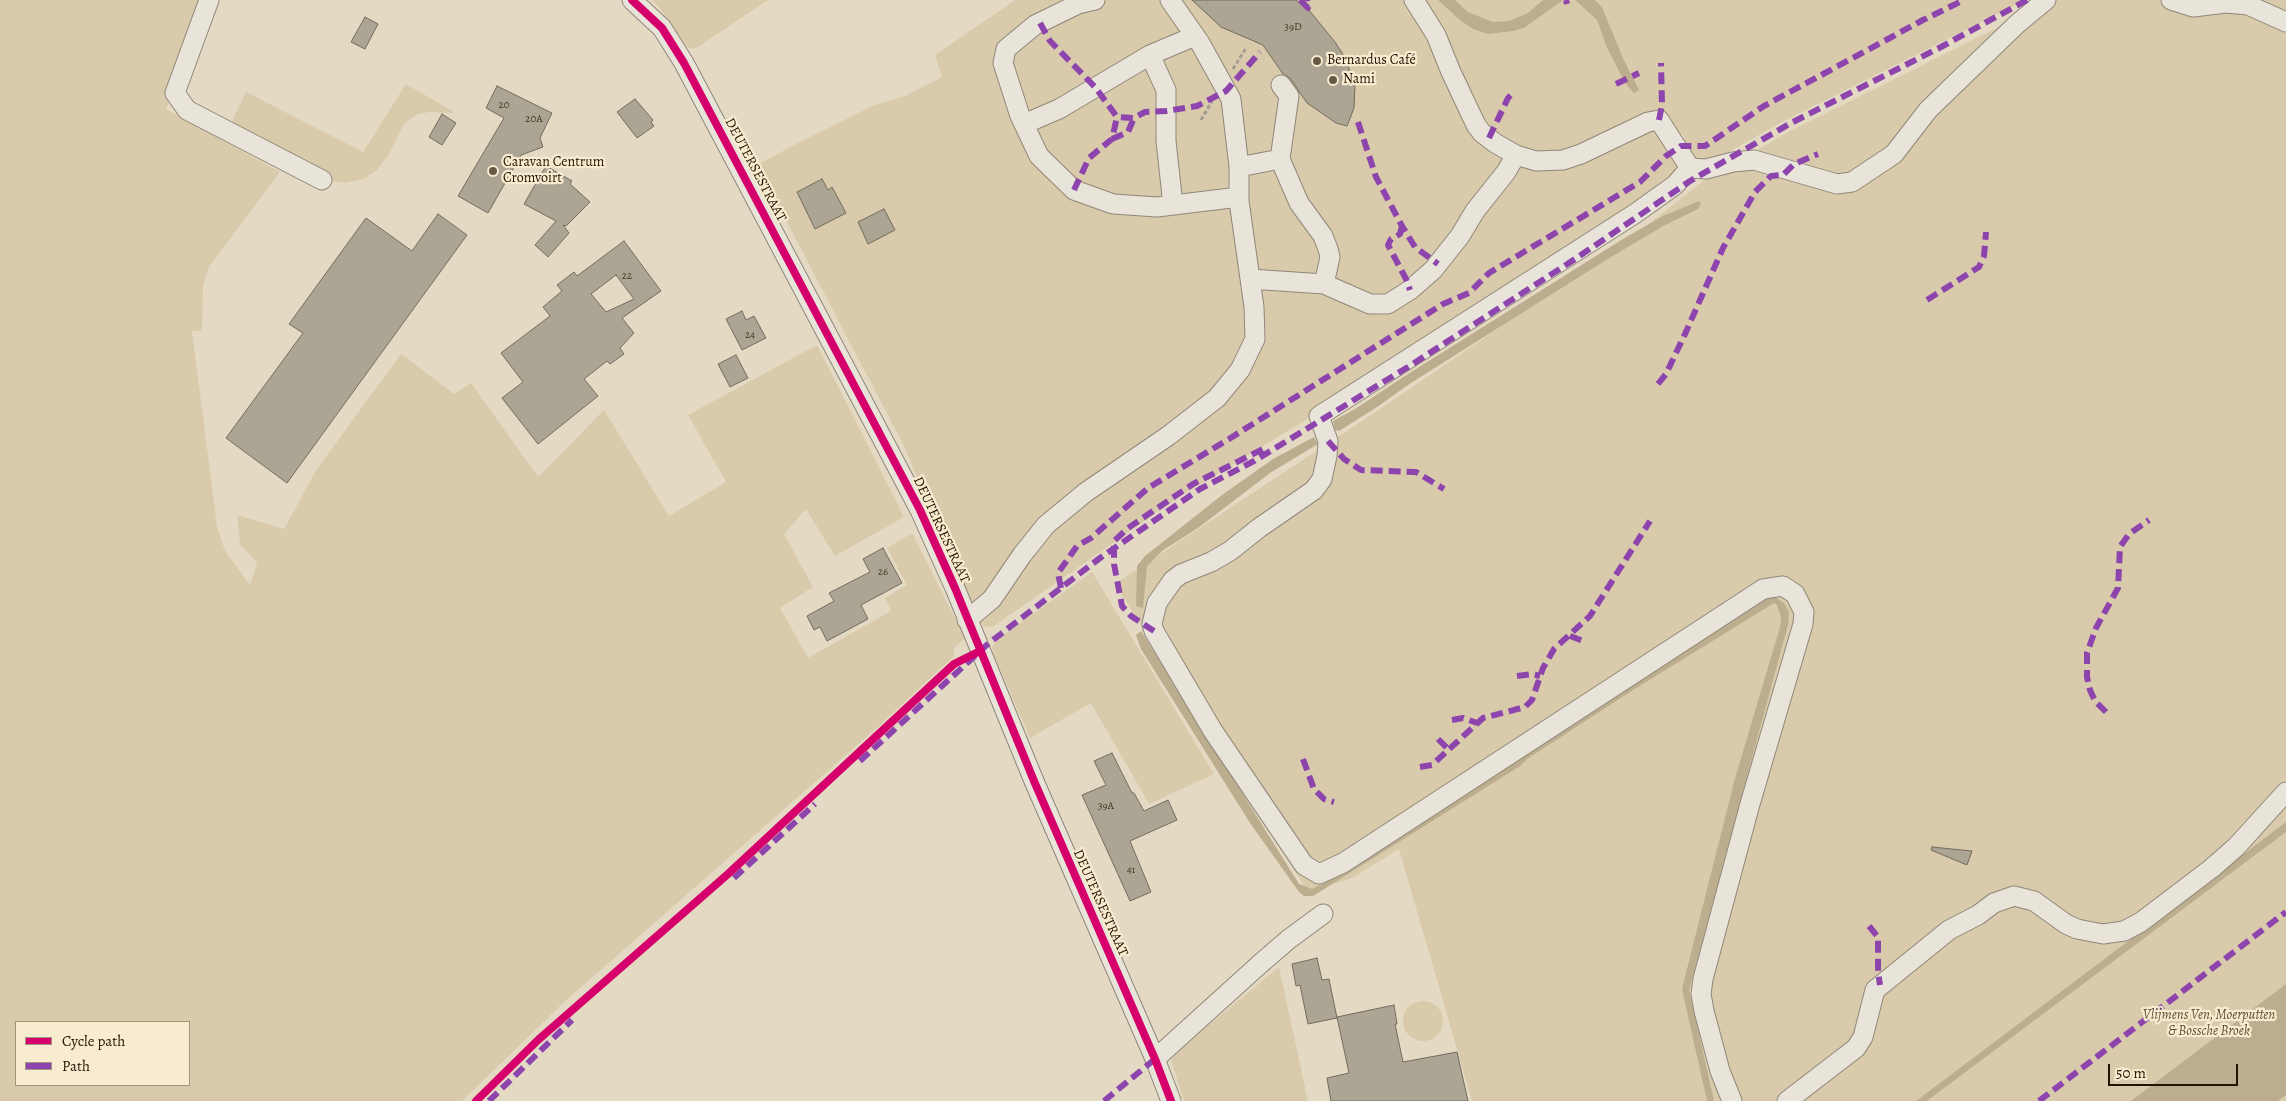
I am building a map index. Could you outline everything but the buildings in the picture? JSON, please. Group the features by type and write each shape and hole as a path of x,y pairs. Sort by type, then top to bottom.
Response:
{"street":[{"path":"209,0 176,93 187,110 322,180"},
{"name":"DEUTERSESTRAAT","path":"632,0 662,28 684,63 920,510 1172,1101"},
{"path":"1095,0 1078,4 1035,25 1006,50 1003,63 1024,124 1039,156 1074,190 1113,204 1157,207 1239,197"},
{"path":"968,620 992,599 1022,555 1046,525 1086,492 1197,415 1217,398 1240,370 1255,339 1254,307 1239,197 1239,167 1231,99 1195,36 1170,0"},
{"path":"1414,0 1436,35 1450,72 1476,125 1495,142 1516,155 1536,161 1563,160 1581,154 1648,122 1659,120 1690,168"},
{"path":"1690,168 1706,169 1732,162 1754,160 1837,184 1852,182 1894,154 1928,110 2017,24 2046,0"},
{"path":"2171,0 2193,6 2226,3 2248,5 2286,22"},
{"path":"1024,124 1059,109 1150,54 1195,36"},
{"path":"1150,54 1166,90 1166,141 1173,205"},
{"path":"1281,85 1289,96 1280,159 1299,203 1323,236 1328,249 1330,257 1324,284"},
{"path":"1250,279 1324,284 1370,304 1388,304 1399,298 1432,270 1450,248 1516,155"},
{"path":"1239,167 1280,159"},
{"path":"1690,168 1676,185 1636,213 1319,416 1328,441 1327,456 1322,479 1314,490 1259,528 1230,551 1211,562 1181,574 1173,580 1157,603 1152,624 1154,632 1212,731 1304,865 1319,874 1343,863 1763,589 1783,586 1795,594 1804,612 1803,624 1750,804 1703,979 1701,994 1720,1071 1732,1101"},
{"path":"1788,1101 1856,1048 1863,1037 1875,990 1949,930 1978,915 1994,903 2014,896 2034,901 2066,924 2077,929 2103,934 2124,931 2169,901 2224,857 2286,792"},
{"path":"1155,1059 1260,964 1289,939 1323,914"}],"green space":[{"path":"0,0 206,0 166,109 280,172 209,267 203,285 202,331 192,331 217,526 225,551 250,585 257,563 240,544 237,515 284,529 317,469 401,354 454,394 471,383 538,477 604,410 669,516 726,482 688,415 817,345 904,517 835,556 806,509 784,534 813,587 780,608 808,658 891,611 885,598 907,585 887,548 912,533 965,638 954,648 954,656 880,725 563,1003 462,1101 0,1101"},
{"path":"652,0 768,0 693,49 687,47 660,8"},
{"path":"1015,0 1438,0 1461,21 1473,29 1488,34 1524,28 1557,2 1575,0 1597,20 1607,48 1625,83 1634,78 1623,58 1602,7 1595,0 2025,0 1784,121 1695,171 1692,168 1683,134 1666,139 1681,176 1357,389 1179,497 994,626 985,627 978,620 903,444 757,165 875,105 905,96 942,77 935,55"},
{"path":"1455,0 1543,0 1528,13 1509,21 1493,22 1468,12"},
{"path":"2053,0 2286,0 2286,822 1916,1101 1472,1101 1399,849 1352,878 1308,892 1115,584 1380,409 1635,235 1703,181 1790,131"},
{"path":"406,84 454,112 429,112 416,115 404,124 389,154 377,170 364,179 345,183 329,181 229,127 246,92 363,152"},
{"path":"1092,572 1214,774 1149,804 1091,703 1030,738 993,653 992,647 998,639"},
{"name":"Vlijmens Ven, Moerputten & Bossche Broek","path":"2286,832 2286,1101 1927,1101 2096,974"},
{"path":"1279,967 1308,1101 1184,1101 1171,1060 1176,1052"},
{"path":"1427,1001 1434,1004 1440,1010 1443,1021 1442,1029 1434,1038 1427,1041 1419,1041 1412,1038 1404,1029 1403,1017 1406,1010 1415,1002"}],"shaded area":[{"path":"1438,0 1455,0 1468,12 1493,22 1509,21 1528,13 1543,0 1563,0 1524,28 1488,34 1473,29 1461,21"},
{"path":"1575,0 1595,0 1602,7 1623,58 1639,90 1634,93 1625,83 1607,48 1597,20"},
{"path":"1699,201 1701,203 1698,209 1665,225 1606,260 1411,383 1339,431 1335,430 1333,421 1355,409 1623,239 1663,216"},
{"path":"1314,437 1318,444 1270,473 1198,528 1162,551 1147,566 1143,608 1136,606 1137,566 1145,556 1222,495 1273,459"},
{"path":"1774,596 1785,604 1789,613 1788,625 1689,990 1714,1101 1707,1101 1682,989 1734,782 1780,627 1781,617 1777,605 1774,603 1633,690 1527,759 1520,766 1313,896 1304,896 1299,892 1250,823 1141,649 1136,635 1141,631 1299,884 1312,889 1763,599"},
{"path":"2286,822 2286,832 1927,1101 1916,1101"},
{"path":"2286,984 2286,1095 2278,1101 2131,1101"}],"marked path":[{"path":"1300,0 1308,8 1307,0"},
{"path":"1566,0 1567,4"},
{"path":"1061,588 1058,573 1077,546 1091,538 1148,488 1443,304 1469,293 1489,273 1640,182 1666,156 1681,146 1705,146 1764,106 1923,20 1964,0"},
{"path":"860,761 989,643 1100,558 1200,489 1254,461 1408,367 1575,259 1690,181 1791,123 1941,47 2027,0"},
{"path":"1040,23 1050,41 1095,87 1117,117 1134,118 1145,112 1197,106 1226,91 1260,52"},
{"path":"1659,120 1662,105 1661,63"},
{"path":"1616,84 1639,73"},
{"path":"1489,138 1508,98 1512,94"},
{"path":"1074,190 1089,158 1112,139 1117,117"},
{"path":"1112,139 1128,132 1134,118"},
{"path":"1358,122 1376,177 1402,226 1415,247 1438,264"},
{"path":"1658,384 1666,374 1723,248 1755,192 1771,176 1783,175 1794,164 1818,154"},
{"path":"1402,226 1400,234 1391,239 1388,245 1410,290"},
{"path":"1927,300 1979,267 1984,256 1986,232"},
{"path":"1328,441 1344,459 1361,470 1416,472 1444,489"},
{"path":"1154,631 1131,616 1122,606 1114,564 1114,541 1128,528 1193,484 1265,448"},
{"path":"2106,712 2095,701 2090,690 2087,677 2087,653 2096,628 2118,588 2120,547 2129,534 2149,520"},
{"path":"1420,767 1432,765 1483,718 1525,707 1532,700 1543,668 1554,649 1590,616 1650,521"},
{"path":"1570,636 1586,642"},
{"path":"1517,676 1532,674 1540,676"},
{"path":"1452,720 1463,718 1477,723"},
{"path":"1438,739 1449,750"},
{"path":"1303,759 1314,789 1324,799 1334,802"},
{"path":"734,878 815,804"},
{"path":"2039,1101 2286,912"},
{"path":"1869,926 1878,937 1880,985"},
{"path":"489,1101 572,1020"},
{"path":"1104,1101 1155,1059"}],"cycle path":[{"path":"632,0 662,28 684,63 920,510 955,588 1034,781 1155,1059 1171,1101"},
{"path":"476,1101 538,1040 728,874 954,664 980,651"}],"place":[{"name":"Bernardus Café","path":"1317,61"},
{"name":"Nami","path":"1333,80"},
{"name":"Caravan Centrum Cromvoirt","path":"493,171"}]}
